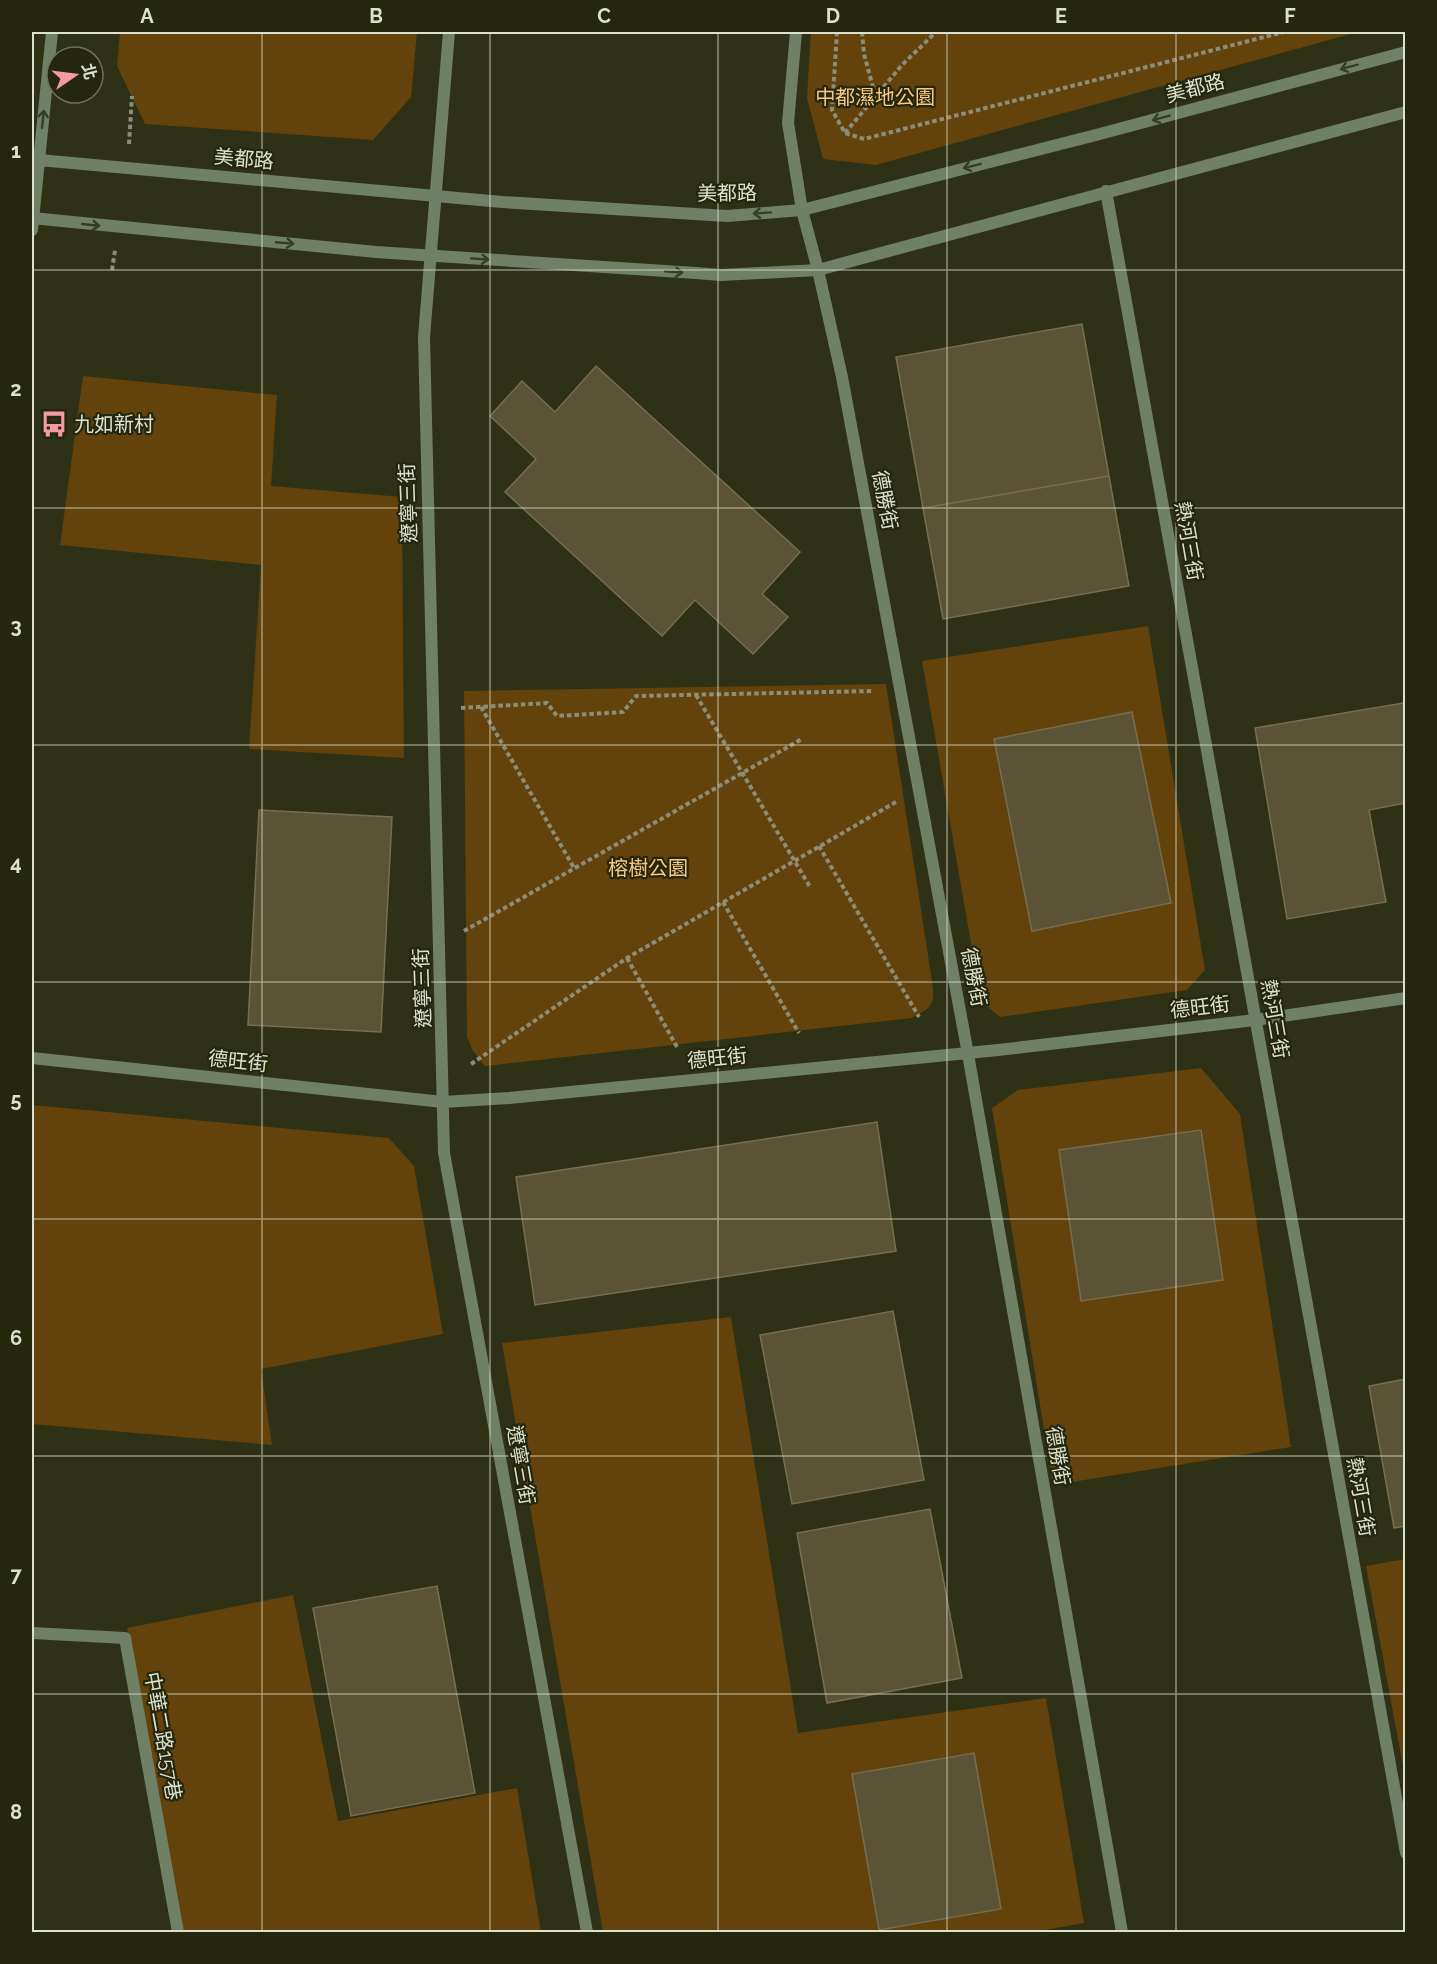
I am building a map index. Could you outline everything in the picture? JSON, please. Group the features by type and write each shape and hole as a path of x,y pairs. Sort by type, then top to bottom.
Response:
{"street":[{"path":"52,32 35,162 32,223 431,256 721,275 818,270 1406,112"},
{"name":"遼寧三街","path":"449,32 424,337 446,1161 587,1932"},
{"name":"德勝街","path":"796,32 788,123 802,210 818,270 844,389 968,1054 1122,1932"},
{"name":"美都路","path":"35,162 483,201 727,216 802,210 1406,52"},
{"name":"熱河三街","path":"1106,191 1406,1853"},
{"name":"德旺街","path":"32,1058 443,1102 520,1097 968,1054 1255,1020 1406,998"},
{"name":"中華二路157巷","path":"32,1633 125,1638 178,1932"}],"path":[{"path":"837,32 832,110 845,133 864,139 1284,32"},
{"path":"862,32 864,54 875,95"},
{"path":"845,133 875,95 936,32"},
{"path":"461,708 547,703 557,716 623,712 636,696 883,691"},
{"path":"696,695 810,887"},
{"path":"481,707 574,868"},
{"path":"464,931 802,739"},
{"path":"471,1064 627,958 899,800"},
{"path":"819,846 920,1017"},
{"path":"723,902 799,1033"},
{"path":"627,958 677,1047"}],"green space":[{"path":"120,32 417,32 411,97 373,140 145,124 117,66"},
{"name":"中都濕地公園","path":"811,32 1358,32 876,165 823,159 807,98"},
{"path":"83,376 277,395 271,486 402,497 404,758 249,749 261,565 60,545"},
{"path":"1148,626 1205,970 1187,990 1000,1017 981,1001 922,661"},
{"name":"榕樹公園","path":"886,684 932,981 933,1000 928,1008 912,1018 485,1066 473,1051 467,1037 464,691"},
{"path":"1201,1068 1240,1114 1291,1447 1053,1485 992,1108 1018,1090"},
{"path":"32,1105 389,1138 414,1166 443,1334 261,1369 272,1445 32,1424"},
{"path":"731,1317 798,1733 1046,1698 1084,1923 1034,1932 603,1932 502,1343"},
{"path":"1406,1559 1405,1777 1366,1566"},
{"path":"293,1595 338,1821 517,1788 541,1932 183,1932 127,1628"}],"building":[{"path":"1082,324 1109,476 923,508 896,357"},
{"path":"596,366 800,552 762,594 788,617 753,654 695,600 662,636 505,492 536,459 490,416 522,381 555,412"},
{"path":"1109,476 1129,586 943,619 923,508"},
{"path":"1403,703 1406,715 1406,803 1369,810 1386,902 1287,919 1255,728"},
{"path":"1132,712 1171,903 1032,931 994,739"},
{"path":"259,810 392,817 381,1032 248,1025"},
{"path":"877,1122 896,1251 535,1305 516,1177"},
{"path":"1201,1130 1223,1280 1081,1301 1059,1150"},
{"path":"893,1311 924,1480 792,1504 760,1335"},
{"path":"1406,1379 1406,1526 1394,1528 1369,1386"},
{"path":"930,1509 962,1678 827,1703 797,1533"},
{"path":"437,1586 475,1793 351,1816 313,1608"},
{"path":"974,1753 1001,1909 879,1930 852,1774"}],"place":[{"name":"九如新村","path":"54,424"}]}
